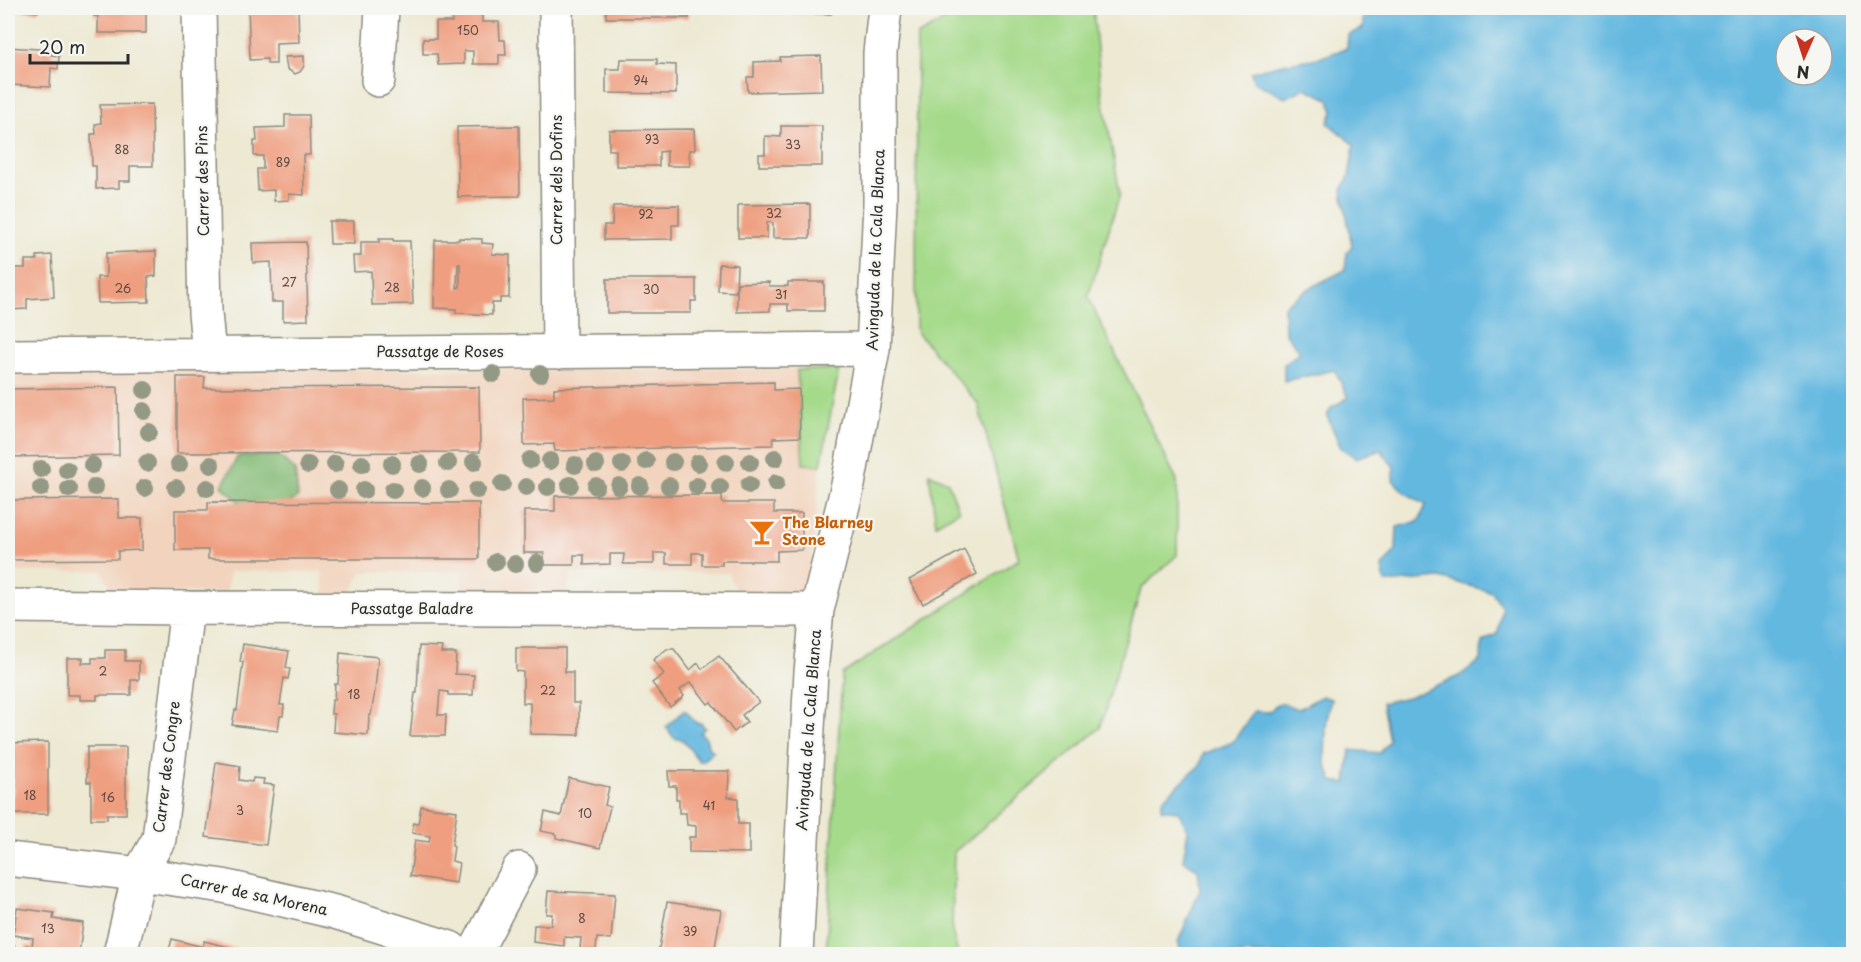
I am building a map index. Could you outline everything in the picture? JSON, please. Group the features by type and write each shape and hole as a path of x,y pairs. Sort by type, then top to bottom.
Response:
{"street":[{"name":"Carrer des Pins","path":"199,8 205,313 209,354"},
{"path":"378,80 382,8"},
{"name":"Carrer dels Dofins","path":"556,8 559,352"},
{"name":"Avinguda de la Cala Blanca","path":"796,954 811,672 817,610 848,485 873,349 880,204 880,53 885,8"},
{"name":"Passatge de Roses","path":"8,356 873,349"},
{"name":"Passatge Baladre","path":"8,606 817,610"},
{"name":"Carrer des Congre","path":"120,954 139,874 159,839 187,608"},
{"name":"Carrer de sa Morena","path":"8,859 223,886 335,912 450,948 458,954"},
{"path":"474,954 519,868"}],"shaded area":[{"path":"839,369 821,465 809,584 792,595 738,596 728,573 571,573 566,597 463,597 461,572 362,572 350,595 324,594 322,572 230,571 226,593 113,592 102,571 8,572 8,370"}],"green space":[{"path":"966,8 1093,8 1100,81 1120,194 1088,297 1177,481 1177,555 1141,589 1100,728 954,852 952,931 958,954 826,954 842,674 1019,559 978,404 916,331 917,36"},
{"path":"839,369 821,465 803,464 797,370"},
{"path":"238,456 279,456 295,470 298,497 278,511 248,510 222,486"},
{"path":"929,473 948,482 959,511 936,524"}],"water":[{"path":"1359,8 1853,8 1853,954 1182,954 1178,942 1200,890 1198,870 1183,860 1188,831 1178,811 1161,809 1163,799 1200,765 1203,754 1233,742 1254,711 1268,712 1280,703 1299,709 1322,696 1331,699 1326,726 1325,761 1332,781 1346,783 1350,750 1380,753 1389,741 1382,703 1412,696 1459,676 1481,660 1482,642 1498,633 1502,608 1492,592 1440,578 1385,583 1382,567 1396,550 1397,527 1419,521 1426,505 1404,492 1393,480 1394,467 1381,450 1356,458 1341,448 1327,416 1331,408 1348,398 1335,370 1284,381 1284,364 1300,352 1285,332 1284,306 1310,288 1345,270 1347,253 1352,246 1342,190 1349,176 1354,145 1328,123 1333,112 1329,99 1305,88 1285,98 1254,82 1251,72 1319,58 1347,48 1348,35 1363,28 1363,12"},
{"path":"683,711 686,711 696,723 701,723 705,728 700,733 706,738 709,749 714,751 702,761 699,761 683,740 674,738 666,727"}],"building":[{"path":"38,8 38,12 8,9"},
{"path":"94,8 146,8 146,33 98,33 98,16 94,16"},
{"path":"248,8 298,8 299,42 276,43 276,64 267,64 267,59 250,60"},
{"path":"452,8 480,8 482,22 499,22 500,40 505,40 506,55 499,55 499,64 473,64 473,51 464,51 464,64 438,65 437,54 423,54 423,39 436,39 436,22 452,22"},
{"path":"606,8 689,8 689,18 606,18"},
{"path":"755,8 831,8 831,14 755,13"},
{"path":"8,47 52,50 51,55 59,56 58,69 51,68 50,87 8,85"},
{"path":"304,56 304,66 300,72 295,74 287,69 285,57"},
{"path":"821,56 822,90 748,92 747,77 754,77 754,62 780,61 780,57"},
{"path":"621,59 657,59 657,64 676,65 676,94 606,93 606,69 620,69"},
{"path":"152,104 153,166 130,166 130,181 119,181 119,188 96,189 96,166 92,166 91,134 96,134 95,124 101,123 100,105"},
{"path":"285,115 309,115 310,155 303,155 304,195 289,194 289,200 274,201 274,190 258,191 257,169 263,169 263,156 254,156 254,141 257,141 256,128 285,127"},
{"path":"519,126 520,196 458,197 457,127"},
{"path":"781,126 822,126 822,166 759,166 759,154 765,154 765,136 781,137"},
{"path":"694,129 695,150 689,150 690,166 667,166 667,151 659,152 659,166 616,166 616,150 609,150 609,130"},
{"path":"810,204 810,238 773,238 773,223 767,222 767,238 738,238 738,205"},
{"path":"679,205 679,225 672,225 672,239 604,240 604,225 612,225 613,206"},
{"path":"329,221 354,221 354,244 330,244"},
{"path":"459,238 482,239 482,243 493,244 492,254 510,255 509,298 500,298 500,303 492,303 492,315 456,313 456,309 434,308 435,240 459,240","holes":["458,264 460,264 460,287 457,288"]},
{"path":"379,239 410,241 413,304 372,305 371,271 354,272 353,256 361,256 361,242 379,242"},
{"path":"306,242 308,320 283,321 283,302 272,302 271,262 253,263 252,243"},
{"path":"156,251 156,276 148,277 149,302 98,303 97,277 106,277 106,253"},
{"path":"52,255 54,297 27,299 27,309 8,310 8,264 13,264 14,268 25,268 25,260 37,260 37,256"},
{"path":"719,264 737,265 736,292 718,291"},
{"path":"607,279 696,279 696,301 691,301 691,313 607,313"},
{"path":"769,282 769,286 788,286 788,282 824,282 824,311 788,311 788,304 770,304 770,311 737,312 737,283"},
{"path":"177,377 205,377 204,388 479,387 480,452 177,453"},
{"path":"774,382 774,390 799,389 800,437 773,438 773,445 555,451 554,444 524,445 523,398 554,397 554,388"},
{"path":"118,387 119,455 8,457 8,389"},
{"path":"722,495 722,503 774,503 774,513 802,513 802,550 777,551 777,561 722,561 722,565 702,565 702,553 692,553 692,564 666,564 666,553 654,553 654,564 623,564 624,554 610,554 610,564 584,565 584,555 574,555 574,565 544,565 544,553 524,553 524,511 555,511 555,496"},
{"path":"119,499 119,518 142,518 142,550 118,551 118,559 8,560 8,500"},
{"path":"208,502 479,503 479,559 208,559 208,550 175,550 175,510 208,510"},
{"path":"964,549 977,574 923,604 909,580"},
{"path":"243,644 289,651 286,668 290,669 288,679 284,678 280,705 284,705 283,716 280,716 278,731 232,725 235,710 237,710"},
{"path":"419,646 442,647 441,653 456,653 455,674 474,675 473,695 448,695 448,692 440,691 438,715 446,715 445,736 410,736 415,693 417,693"},
{"path":"516,648 565,648 565,672 573,672 573,703 579,703 579,735 530,734 530,703 523,703 523,672 516,671"},
{"path":"667,649 674,649 690,670 698,663 702,669 719,656 759,702 742,715 747,722 734,732 711,702 708,704 691,682 680,690 684,696 670,707 652,683 664,674 653,660"},
{"path":"105,650 125,650 125,661 139,661 139,680 131,680 131,695 97,695 97,700 80,700 80,695 67,695 67,658 83,658 82,663 92,663 92,658 105,658"},
{"path":"340,653 378,657 368,735 333,732 332,700 334,700 335,684 338,684"},
{"path":"48,742 48,814 13,814 13,778 9,778 9,743"},
{"path":"87,747 126,747 126,814 107,814 107,819 91,819 91,782 87,782"},
{"path":"216,762 240,766 239,780 252,782 253,778 264,779 263,784 274,785 266,845 206,837"},
{"path":"668,771 729,771 728,797 738,798 738,824 749,824 749,853 689,852 689,837 696,837 696,826 687,825 686,813 679,813 676,786 669,786"},
{"path":"569,778 609,787 605,805 610,807 600,848 556,838 556,834 541,831 545,812 561,816"},
{"path":"421,806 457,811 452,845 454,846 452,861 459,863 456,883 410,876 415,840 429,842 430,836 412,833 413,823 418,824"},
{"path":"548,891 615,894 611,939 597,938 596,950 580,949 581,938 564,937 564,946 533,942 534,925 551,925 552,914 546,914"},
{"path":"667,902 721,910 714,954 658,954"},
{"path":"17,908 54,913 53,919 83,923 79,954 25,954 26,945 32,946 33,938 13,935"},
{"path":"172,939 203,947 204,941 249,952 249,954 168,954"},
{"path":"8,941 11,941 20,954 8,954"}],"place":[{"name":"The Blarney Stone","path":"762,532"}]}
